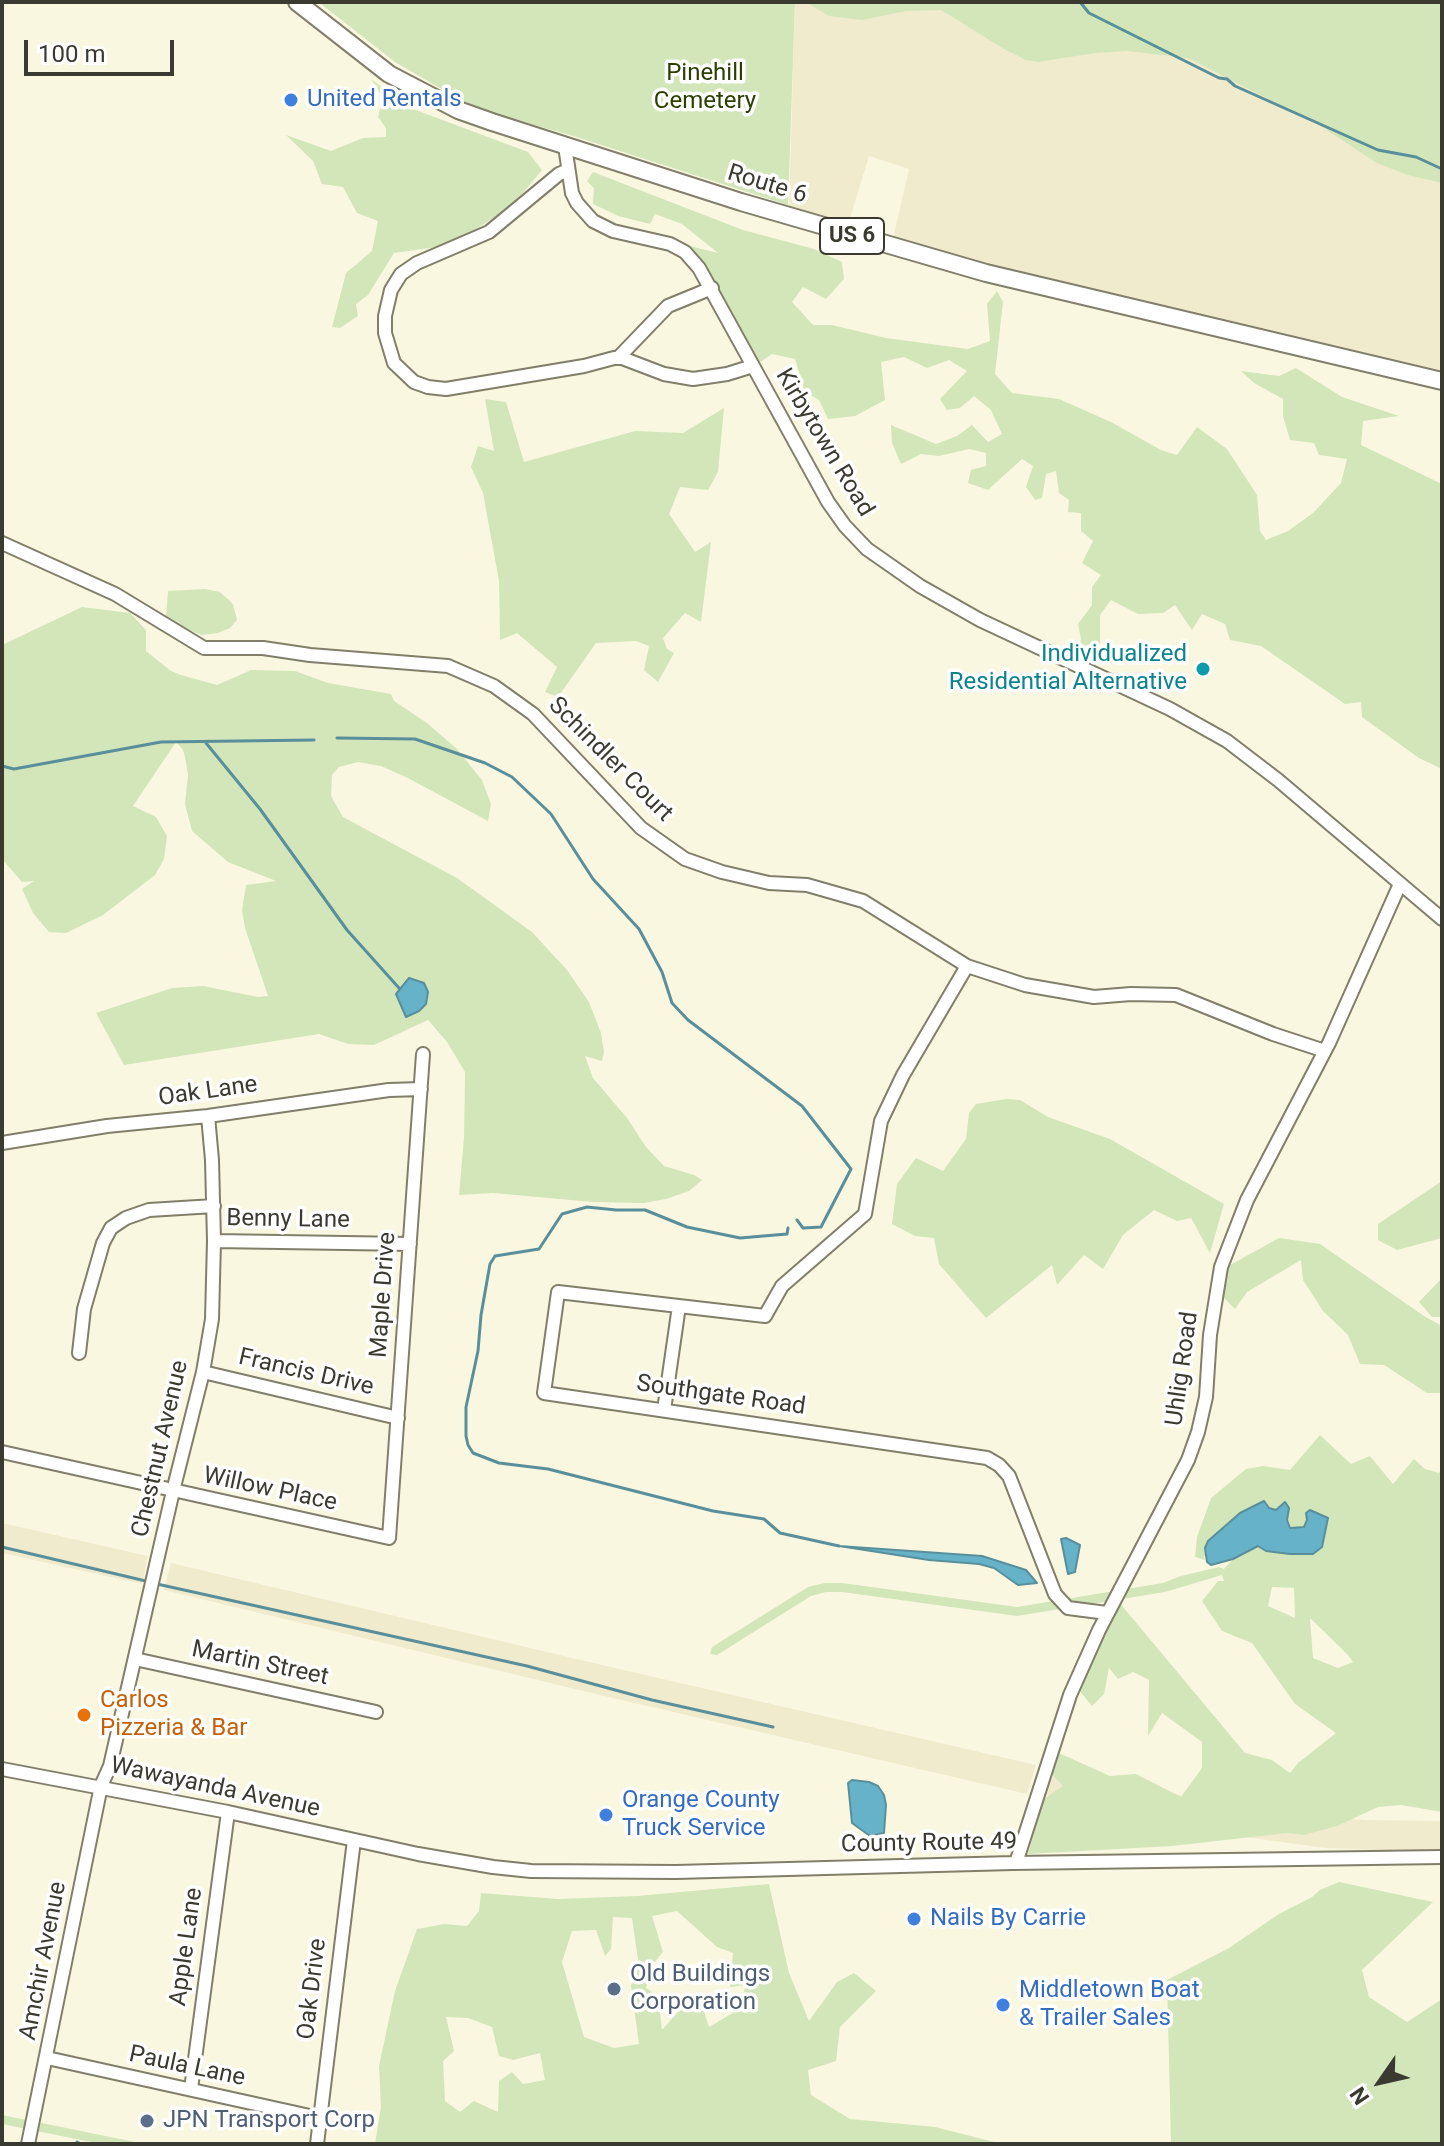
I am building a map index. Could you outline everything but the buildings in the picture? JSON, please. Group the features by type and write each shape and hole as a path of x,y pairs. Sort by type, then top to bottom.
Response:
{"main road":[{"name":"Route 6","path":"297,2 369,59 426,95 469,114 565,146 958,266 1442,381"}],"street":[{"name":"Kirbytown Road","path":"565,146 577,203 593,221 613,231 659,240 680,249 699,268 828,502 867,549 920,586 980,620 1170,709 1227,741 1278,780 1442,919"},
{"path":"568,170 559,174 489,232 417,263 401,274 391,290 385,316 388,350 394,363 406,376 436,389 618,358 664,374 693,379 753,366"},
{"path":"618,358 668,306 712,288"},
{"name":"Schindler Court","path":"2,543 115,594 204,648 263,648 310,655 448,666 494,686 533,714 567,746 641,828 685,859 722,872 769,883 807,885 863,901 967,966 1025,985 1094,997 1176,995 1325,1051"},
{"name":"Uhlig Road","path":"1016,1863 1070,1695 1107,1613 1188,1460 1198,1432 1206,1397 1213,1315 1227,1249 1247,1200 1325,1051 1400,884"},
{"name":"Southgate Road","path":"967,966 903,1075 881,1121 865,1214 782,1286 765,1316 558,1292 544,1393 987,1458 1009,1476 1055,1594 1068,1608 1107,1613"},
{"name":"Maple Drive","path":"389,1538 423,1054"},
{"name":"Oak Lane","path":"2,1143 389,1090 421,1089"},
{"name":"Chestnut Avenue","path":"101,1786 110,1766 203,1372 212,1319 214,1206 208,1116"},
{"path":"79,1353 84,1309 103,1243 111,1228 126,1218 149,1210 214,1206"},
{"name":"Benny Lane","path":"214,1241 410,1244"},
{"path":"664,1410 679,1306"},
{"name":"Francis Drive","path":"203,1372 398,1418"},
{"name":"Willow Place","path":"2,1452 389,1538"},
{"name":"Martin Street","path":"135,1659 376,1712"},
{"name":"Wawayanda Avenue","path":"2,1769 101,1786 418,1854"},
{"name":"Amchir Avenue","path":"28,2144 101,1786"},
{"name":"Apple Lane","path":"191,2089 228,1812"},
{"name":"Oak Drive","path":"317,2144 354,1840"},
{"name":"County Route 49","path":"418,1854 493,1867 576,1873 1442,1857"},
{"name":"Paula Lane","path":"47,2058 319,2118"}],"shaded area":[{"path":"795,2 1442,2 1442,371 1035,277 893,239 909,169 869,156 848,225 789,207"},
{"path":"2,1523 148,1556 142,1584 2,1553"},
{"path":"171,1563 1036,1765 1027,1794 600,1695 164,1590"},
{"path":"1056,1768 1213,1802 1298,1815 1442,1821 1442,1852 1325,1848 1209,1832 1046,1795"}],"green space":[{"name":"Pinehill Cemetery","path":"322,2 795,2 788,205 462,101 395,62"},
{"path":"806,2 1442,2 1442,183 1377,163 1319,125 1188,58 1127,51 1038,62 1026,60 1004,49 941,10 906,11 862,20 829,16"},
{"path":"372,80 413,109 528,152 542,170 523,193 495,217 451,245 394,253 368,295 356,304 358,316 340,328 332,327 346,273 372,251 378,221 357,213 343,187 322,184 313,161 286,135 331,151 363,138 386,137 386,128 378,117 383,98"},
{"path":"593,172 743,230 814,249 842,262 844,279 826,299 803,287 792,302 813,325 832,325 886,338 968,349 990,341 987,304 997,291 1003,302 995,374 1012,393 1059,399 1177,455 1197,427 1227,449 1257,495 1260,531 1266,540 1288,531 1313,513 1341,483 1347,459 1319,455 1314,443 1290,440 1283,416 1283,399 1254,383 1241,371 1279,376 1296,368 1342,397 1399,416 1363,421 1361,445 1442,484 1442,769 1419,758 1362,717 1361,702 1345,704 1261,646 1230,640 1225,624 1202,614 1192,630 1175,605 1163,613 1138,614 1111,600 1100,615 1095,669 1074,660 1081,639 1078,624 1092,605 1092,587 1101,575 1082,563 1093,541 1081,531 1081,513 1068,512 1069,500 1059,493 1056,471 1046,474 1042,498 1035,500 1026,487 1033,466 1022,459 988,490 968,483 971,470 986,466 986,453 969,449 939,456 921,454 901,464 892,443 891,425 936,444 957,436 972,425 988,442 1002,434 991,410 974,396 960,408 947,410 940,399 967,371 949,360 927,368 904,357 881,362 885,400 855,416 828,419 819,400 805,392 795,359 772,354 756,365 693,267 690,246 718,253 682,224 655,214 650,224 618,216 593,204 594,188 587,181"},
{"path":"485,399 506,402 524,462 635,431 683,433 724,408 718,472 708,490 680,487 669,514 695,552 711,542 701,622 685,613 663,638 667,649 674,653 658,682 644,670 649,646 636,641 596,643 558,697 545,692 557,667 517,633 500,640 499,581 483,493 471,467 478,446 494,451"},
{"path":"205,589 220,592 233,604 237,620 230,628 201,635 166,616 168,591"},
{"path":"82,607 130,613 146,630 146,651 181,675 217,685 251,670 295,671 328,683 391,694 394,701 427,723 457,749 482,780 491,804 488,821 406,777 381,766 358,762 339,767 332,775 331,796 343,817 457,878 532,932 567,970 589,1002 601,1033 604,1052 602,1061 585,1056 593,1078 664,1166 702,1180 689,1191 644,1203 493,1193 459,1195 465,1072 447,1042 428,1020 374,1045 348,1044 319,1034 124,1065 96,1013 172,988 203,986 258,997 268,996 242,910 246,885 276,881 228,862 192,831 185,804 188,775 185,757 176,742 133,806 156,817 167,836 164,859 155,875 103,915 66,933 49,932 33,913 22,889 34,881 22,882 2,859 2,645"},
{"path":"1020,1100 1048,1117 1110,1139 1224,1204 1210,1253 1191,1218 1177,1221 1154,1210 1123,1235 1103,1269 1084,1255 1057,1285 1052,1265 986,1318 939,1264 934,1238 915,1236 892,1224 897,1184 916,1158 943,1171 966,1139 969,1113 976,1104"},
{"path":"1442,1181 1442,1238 1397,1250 1378,1240 1378,1224"},
{"path":"1279,1238 1320,1244 1442,1326 1442,1393 1427,1393 1384,1365 1360,1364 1348,1335 1323,1311 1303,1280 1301,1260 1247,1292 1235,1309 1219,1293 1230,1265"},
{"path":"1442,1278 1442,1317 1432,1317 1419,1302"},
{"path":"1320,1435 1351,1464 1370,1456 1393,1484 1414,1459 1425,1469 1439,1473 1442,1467 1442,1812 1401,1805 1378,1807 1337,1826 1304,1835 1287,1833 1172,1846 1028,1854 1044,1799 1063,1786 1045,1767 1049,1755 1061,1754 1110,1776 1136,1774 1181,1797 1202,1768 1202,1742 1162,1713 1148,1736 1149,1680 1133,1672 1118,1679 1109,1668 1104,1694 1092,1706 1073,1683 1118,1601 1245,1753 1272,1760 1290,1773 1336,1733 1295,1704 1252,1643 1222,1631 1202,1601 1218,1581 1224,1581 1222,1575 1165,1592 1017,1616 826,1592 811,1596 717,1655 710,1654 712,1647 808,1587 825,1583 1017,1607 1163,1583 1219,1567 1224,1569 1233,1559 1258,1546 1266,1551 1313,1554 1324,1516 1307,1520 1304,1527 1290,1528 1287,1520 1289,1508 1285,1503 1276,1510 1263,1501 1240,1513 1204,1557 1205,1560 1195,1557 1197,1537 1211,1498 1246,1469 1263,1466 1290,1470","holes":["1272,1587 1294,1588 1295,1618 1268,1606","1310,1618 1348,1655 1353,1662 1338,1668 1313,1658"]},
{"path":"1339,1882 1433,1902 1362,1970 1369,1997 1407,2022 1442,1999 1442,2144 1171,2144 1167,1980 1229,1948 1279,1914"},
{"path":"769,1884 789,1973 809,2021 837,1982 854,1973 876,1991 840,2027 836,2061 808,2070 811,2095 850,2119 935,2127 1002,2144 375,2144 381,2107 379,2066 395,1991 417,1929 444,1924 467,1926 479,1911 481,1893 558,1899 637,1896","holes":["677,1911 717,1947 733,1953 730,1987 746,1985 738,2010 709,2027 701,2002 685,1997 677,2013 662,2030 658,1996 646,1988 653,1964 663,1952 652,1916","613,1917 632,1918 638,1960 631,1986 639,2044 614,2048 584,2037 562,1962 572,1931 596,1930 605,1956 611,1949","446,2017 468,2018 492,2027 499,2056 513,2060 540,2053 545,2080 523,2084 512,2072 499,2081 498,2112 474,2101 460,2112 445,2101 443,2061 454,2051"]},
{"path":"2,2115 137,2144 101,2144 2,2124"}],"water":[{"path":"409,978 424,983 428,992 426,1004 406,1017 396,994"},
{"path":"1264,1501 1269,1508 1276,1510 1285,1502 1289,1508 1287,1520 1290,1528 1304,1527 1306,1513 1310,1510 1328,1518 1322,1547 1313,1554 1290,1554 1266,1551 1258,1546 1233,1559 1211,1565 1207,1562 1205,1548 1208,1541 1240,1513"},
{"path":"1066,1538 1080,1545 1075,1572 1068,1574 1061,1539"},
{"path":"839,1546 982,1556 1026,1570 1037,1583 1018,1585 994,1568 979,1564 929,1560"},
{"path":"852,1780 878,1786 884,1795 884,1833 870,1836 852,1823 848,1783"}],"waterway":[{"path":"1080,2 1089,13 1219,78 1227,79 1235,86 1378,150 1416,157 1442,169"},
{"path":"337,738 415,739 485,763 512,777 551,814 593,879 639,929 662,972 672,1003 688,1020 802,1106 851,1169 821,1227 803,1228 797,1220"},
{"path":"2,766 14,769 161,742 314,740"},
{"path":"206,743 260,809 347,930 399,988"},
{"path":"788,1228 787,1234 740,1238 687,1227 645,1210 587,1207 562,1214 539,1249 495,1256 490,1264 478,1351 466,1407 466,1436 473,1453 499,1463 548,1469 713,1511 764,1519 780,1533 839,1546"},
{"path":"2,1547 150,1582"},
{"path":"157,1584 527,1666 652,1700 773,1727"},
{"path":"77,2142 81,2144"}],"place":[{"name":"United Rentals","path":"291,100"},
{"name":"Individualized Residential Alternative","path":"1203,669"},
{"name":"Carlos Pizzeria & Bar","path":"84,1715"},
{"name":"Orange County Truck Service","path":"606,1815"},
{"name":"Nails By Carrie","path":"914,1919"},
{"name":"Old Buildings Corporation","path":"614,1989"},
{"name":"Middletown Boat & Trailer Sales","path":"1003,2005"},
{"name":"JPN Transport Corp","path":"147,2121"}]}
